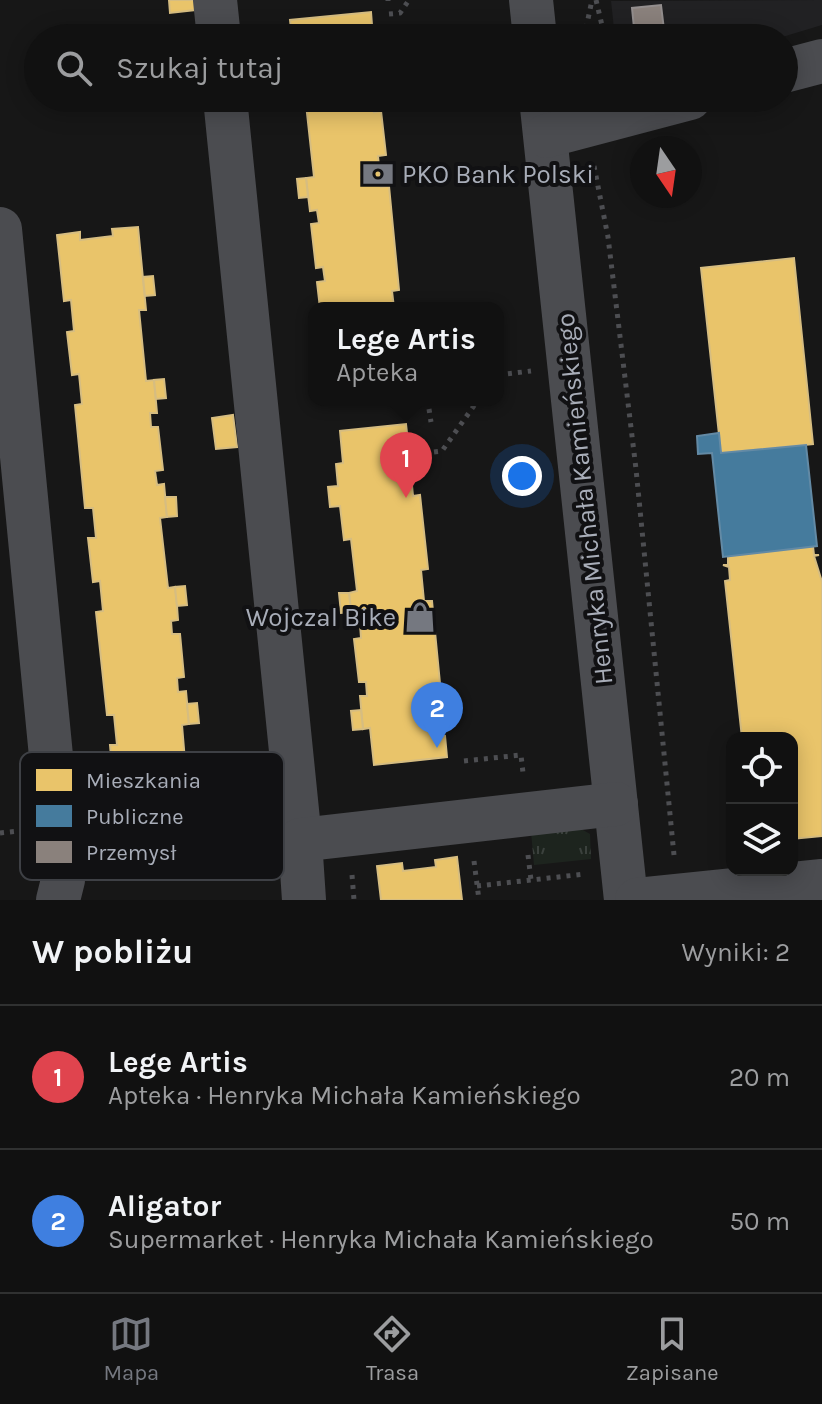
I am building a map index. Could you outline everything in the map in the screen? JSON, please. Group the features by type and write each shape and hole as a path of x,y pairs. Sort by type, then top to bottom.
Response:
{"street":[{"path":"215,0 218,24"},
{"path":"531,0 534,24"},
{"path":"798,68 822,62"},
{"path":"226,112 304,900"},
{"path":"543,117 582,112"},
{"name":"Henryka Michała Kamieńskiego","path":"543,117 616,804 612,886"},
{"path":"0,229 51,752"},
{"path":"298,822 616,804"},
{"path":"58,900 63,880"},
{"path":"637,900 822,881"}],"path":[{"path":"389,14 400,13 409,0"},
{"path":"588,24 594,0"},
{"path":"594,0 601,24"},
{"path":"593,160 608,237 636,469 674,863"},
{"path":"504,374 535,370"},
{"path":"434,452 442,451 456,435 474,406"},
{"path":"429,409 431,422"},
{"path":"464,761 521,755 524,781"},
{"path":"284,822 298,822"},
{"path":"0,833 20,832"},
{"path":"474,861 479,900"},
{"path":"477,886 612,886"}],"shaded area":[{"path":"822,0 822,25 798,32 798,24 613,24 611,1"}],"green space":[{"path":"581,829 590,834 591,859 534,865 531,831"}],"building: Mieszkania":[{"path":"169,0 194,0 195,10 170,13"},
{"path":"371,12 372,24 290,24 290,20"},
{"path":"307,112 381,112 386,155 378,156 381,187 389,186 399,290 392,291 393,302 319,302 317,282 325,281 323,267 316,268 311,224 319,223 317,210 310,211 306,178 314,177"},
{"path":"306,178 308,197 299,198 297,179"},
{"path":"138,227 146,310 139,310 146,381 154,380 157,413 150,413 151,427 158,427 163,470 155,471 157,485 164,484 167,517 160,518 168,588 175,587 178,620 171,621 172,634 180,634 184,677 177,678 178,692 186,691 189,724 182,725 184,752 111,752 110,745 117,745 114,715 107,715 96,612 103,611 100,581 93,582 88,538 96,538 93,508 85,508 75,405 82,404 79,374 72,375 67,332 74,331 71,300 64,301 57,235 80,232 80,240 113,236 112,229"},
{"path":"794,258 813,444 721,453 701,268"},
{"path":"153,276 155,295 145,296 143,277"},
{"path":"164,379 166,398 156,399 154,380"},
{"path":"233,415 237,447 216,449 212,418"},
{"path":"406,424 408,442 415,442 417,463 410,464 413,496 420,495 428,569 421,570 424,601 432,601 442,704 435,705 438,737 445,736 447,757 374,765 370,728 363,729 360,696 367,696 366,682 359,682 354,639 361,638 360,624 353,625 349,593 357,591 351,539 344,540 340,506 330,507 328,487 338,486 336,464 343,463 340,431"},
{"path":"165,497 176,497 177,516 167,517"},
{"path":"813,546 814,555 819,555 814,556 822,582 822,836 798,838 798,732 741,732 725,581 730,580 729,567 723,565 728,565 728,556"},
{"path":"185,586 187,605 177,606 175,587"},
{"path":"339,593 349,593 351,612 341,613"},
{"path":"197,703 199,723 189,724 187,704"},
{"path":"361,710 363,729 353,730 351,711"},
{"path":"457,857 462,900 381,900 377,866 402,863 403,871 436,867 435,860"}],"building: Publiczne":[{"path":"719,433 721,453 806,445 817,546 723,557 712,453 698,454 697,436"}],"building: Przemysł":[{"path":"661,5 663,24 634,24 632,8"}],"place":[{"name":"PKO Bank Polski","path":"378,174"},
{"name":"Lege Artis","path":"406,498"},
{"name":"Wojczal Bike","path":"420,617"},
{"name":"Aligator","path":"437,748"}]}
